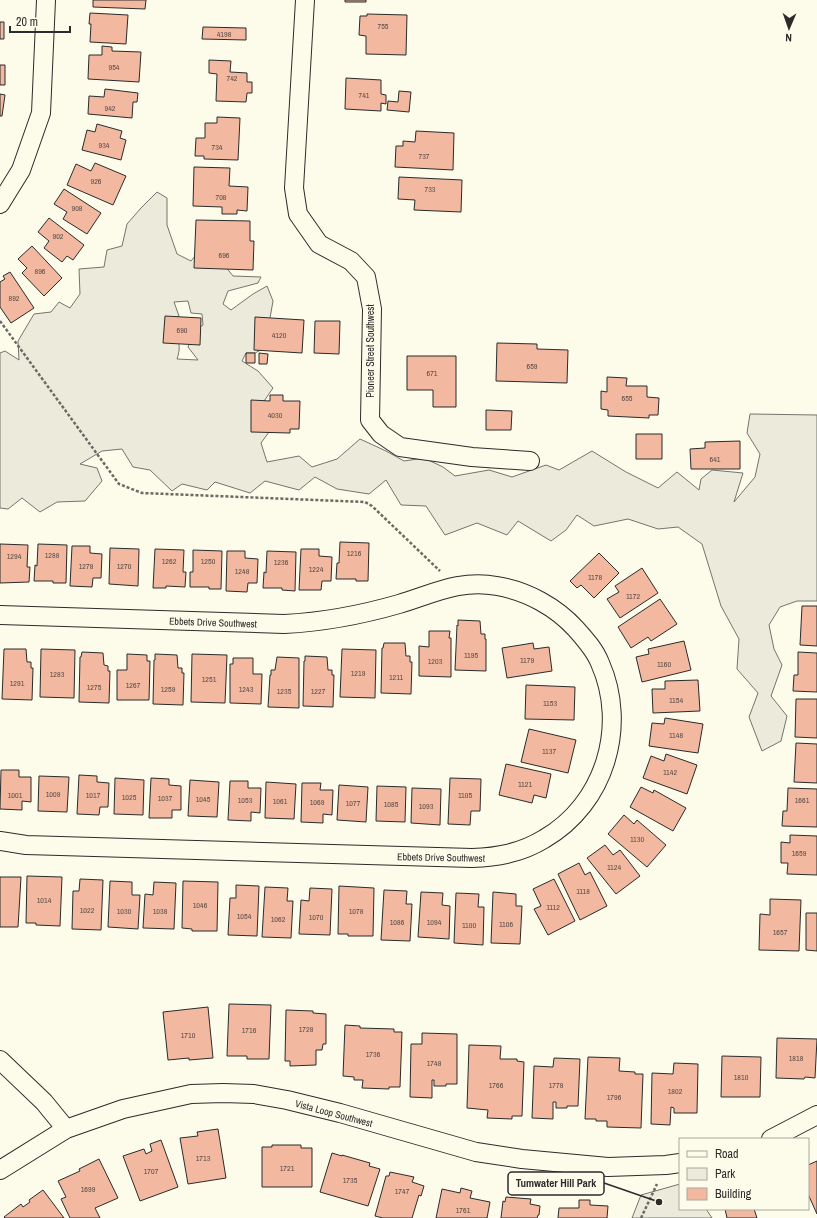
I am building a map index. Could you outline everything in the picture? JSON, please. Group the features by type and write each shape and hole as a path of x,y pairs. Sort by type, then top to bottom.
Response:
{"street":[{"path":"0,204 21,170 41,112 46,0"},
{"name":"Pioneer Street Southwest","path":"305,0 294,188 298,214 319,244 351,261 366,277 372,309 370,420 381,434 400,447 472,456 530,461"},
{"name":"Ebbets Drive Southwest","path":"0,615 284,624 313,622 355,615 399,604 448,587 473,584 497,586 523,592 548,605 568,620 586,640 600,661 608,686 612,709 612,731 609,752 602,773 592,794 569,821 545,839 519,851 496,857 472,858 34,845 0,841"},
{"path":"0,1060 44,1102 66,1129"},
{"name":"Vista Loop Southwest","path":"0,1170 66,1129 123,1109 191,1094 223,1093 254,1094 287,1100 340,1113 476,1152 522,1159 608,1168 673,1164"},
{"path":"773,1138 817,1115"}],"path":[{"path":"0,321 119,484 142,493 365,502 372,506 456,586"},
{"path":"641,1218 673,1164"}],"green space":[{"path":"157,192 167,198 167,225 177,254 191,261 196,255 225,266 233,276 261,277 258,283 228,291 223,304 231,310 267,286 273,301 267,335 259,351 255,353 246,353 242,361 258,371 273,388 260,407 272,428 261,443 267,462 299,456 312,467 337,459 360,439 404,461 424,458 443,467 455,476 489,470 512,477 546,465 559,470 592,451 626,472 658,488 677,472 699,490 701,479 712,470 743,473 734,502 755,477 760,454 747,433 750,414 817,415 817,601 797,601 780,607 769,625 774,649 782,665 771,696 787,716 781,741 762,751 749,717 758,693 737,669 739,639 721,606 702,544 678,527 658,529 628,519 594,526 577,515 566,530 551,541 518,521 507,535 477,523 445,535 426,506 401,505 386,480 369,494 337,489 315,477 299,490 265,481 250,493 215,482 207,490 182,484 172,491 150,470 133,467 122,449 102,451 80,464 97,468 102,481 85,501 57,502 40,512 22,498 8,509 0,508 0,353 5,351 19,360 18,341 34,314 51,312 59,302 70,308 80,294 79,269 104,267 107,250 122,246 127,224","holes":["188,301 191,313 202,314 203,325 195,330 188,347 198,360 177,359 179,353 179,343 165,322 179,316 174,302"]},
{"path":"679,1184 679,1210 707,1210 712,1218 632,1218 641,1195"}],"building":[{"path":"93,0 146,0 145,9 93,7"},
{"path":"345,0 366,0 366,2 345,2"},
{"path":"90,13 128,15 126,44 90,42"},
{"path":"367,14 407,15 406,55 366,54 366,36 359,35 360,16 367,16"},
{"path":"0,22 4,22 4,39 0,39"},
{"path":"203,27 246,28 246,40 202,39"},
{"path":"102,46 112,47 112,51 141,52 139,82 88,79 89,55 102,55"},
{"path":"209,60 231,61 230,72 247,73 247,82 252,82 252,93 247,93 246,102 216,101 217,74 209,73"},
{"path":"0,65 5,65 5,85 0,85"},
{"path":"346,78 381,80 381,94 386,95 386,104 381,103 381,111 345,109"},
{"path":"105,89 138,93 137,102 133,102 132,118 88,114 89,96 104,97"},
{"path":"399,91 411,92 409,112 387,110 388,101 398,102"},
{"path":"0,94 5,95 2,116 0,116"},
{"path":"217,117 240,118 238,160 204,159 204,156 195,156 196,138 205,138 205,123 217,123"},
{"path":"97,124 122,131 120,138 126,140 121,160 82,150 87,130 95,132"},
{"path":"416,131 454,133 453,170 395,167 396,146 403,146 403,141 415,142"},
{"path":"95,163 126,176 113,205 67,185 76,164 91,171"},
{"path":"194,167 230,168 229,186 248,187 247,211 237,210 237,214 222,214 222,207 193,206"},
{"path":"399,177 462,180 461,212 414,210 415,200 398,199"},
{"path":"64,189 101,213 87,234 63,219 67,212 54,204"},
{"path":"49,218 84,245 73,260 67,256 62,262 44,248 49,241 38,232"},
{"path":"196,220 250,221 250,241 254,241 253,270 194,268"},
{"path":"32,246 62,278 44,296 22,273 27,268 18,259"},
{"path":"10,272 34,308 11,323 0,307 0,282 5,279 3,276"},
{"path":"165,316 201,318 200,345 163,343"},
{"path":"255,317 304,320 302,353 254,350"},
{"path":"315,321 340,321 339,354 314,353"},
{"path":"497,343 537,344 537,349 568,350 567,383 496,381"},
{"path":"246,353 255,353 255,363 246,363"},
{"path":"259,353 268,354 267,364 259,364"},
{"path":"407,356 456,356 456,407 433,407 433,390 407,390"},
{"path":"607,377 627,378 626,386 647,386 647,397 659,398 658,415 649,415 649,418 608,416 608,410 601,409 601,391 607,392"},
{"path":"270,395 283,395 283,401 300,401 299,429 290,429 290,433 251,432 251,400 270,401"},
{"path":"486,410 512,411 511,430 486,430"},
{"path":"636,434 662,434 662,459 636,459"},
{"path":"740,441 740,469 691,469 690,449 705,448 705,442"},
{"path":"340,542 369,543 368,581 356,581 356,579 336,579 337,563 339,563"},
{"path":"0,544 28,545 27,567 30,567 29,582 0,583"},
{"path":"38,544 67,545 66,583 34,581 35,565 37,566"},
{"path":"72,546 90,546 90,553 102,554 101,578 93,578 92,587 70,586"},
{"path":"110,548 139,549 138,586 109,584"},
{"path":"155,549 184,550 183,572 186,572 185,587 166,586 166,588 153,588"},
{"path":"301,549 319,549 319,556 332,557 331,581 322,581 321,590 299,590"},
{"path":"193,550 222,551 221,589 209,589 209,587 190,587 190,572 193,572"},
{"path":"227,551 245,551 245,558 258,559 257,583 248,583 247,592 226,591"},
{"path":"267,551 296,552 295,591 282,590 282,588 263,588 264,572 266,573"},
{"path":"599,553 619,573 594,598 581,585 577,588 570,581"},
{"path":"642,568 658,593 620,618 607,599 619,592 615,586"},
{"path":"660,599 677,624 651,641 648,637 631,648 618,627"},
{"path":"802,606 817,606 817,646 800,645"},
{"path":"458,620 480,621 481,634 485,634 486,639 486,671 455,670"},
{"path":"429,631 450,631 451,677 419,676 419,646 429,647"},
{"path":"684,641 691,670 642,682 636,657 649,654 648,649"},
{"path":"384,643 405,643 406,656 410,656 410,662 412,662 411,694 381,693 382,648"},
{"path":"533,643 534,649 549,647 552,671 507,678 502,648"},
{"path":"4,649 26,649 27,662 31,662 31,668 33,668 32,700 2,699"},
{"path":"41,649 75,650 74,698 40,697"},
{"path":"342,649 376,650 375,698 340,697"},
{"path":"82,652 103,653 104,665 108,666 108,671 110,671 109,703 79,702 80,657"},
{"path":"798,652 817,653 817,692 793,691 794,675 798,675"},
{"path":"127,654 147,655 147,661 150,661 149,700 117,700 117,670 127,670"},
{"path":"155,654 177,655 178,668 182,668 182,673 184,673 183,705 153,704"},
{"path":"192,654 227,655 225,703 191,702"},
{"path":"305,656 327,657 328,670 332,670 332,675 334,675 333,707 303,706"},
{"path":"277,657 299,658 299,708 268,707 270,675 271,670 275,670"},
{"path":"233,658 253,658 253,674 262,674 261,704 230,703 230,664 233,664"},
{"path":"698,680 700,711 653,713 652,689 665,689 665,681"},
{"path":"526,685 575,687 574,720 525,719"},
{"path":"796,699 817,699 817,738 795,737"},
{"path":"665,718 703,724 698,753 649,746 652,723 664,724"},
{"path":"529,729 576,740 568,773 521,762"},
{"path":"796,743 817,744 817,783 794,782"},
{"path":"666,754 697,765 687,794 643,778 651,756 664,761"},
{"path":"506,764 551,774 546,798 534,795 532,803 499,795"},
{"path":"1,770 19,770 19,777 31,777 31,802 22,801 22,810 0,809"},
{"path":"79,775 97,776 97,782 109,783 108,807 100,807 99,815 77,814"},
{"path":"39,776 69,777 67,812 38,811"},
{"path":"115,778 144,780 143,815 114,814"},
{"path":"151,778 169,779 169,785 181,786 181,810 172,810 172,818 149,818"},
{"path":"450,778 481,779 480,811 471,811 470,825 448,824"},
{"path":"190,780 219,782 217,817 188,816"},
{"path":"230,781 248,781 248,788 261,788 260,813 251,812 251,821 228,820"},
{"path":"266,782 296,784 294,819 265,818"},
{"path":"302,783 321,783 320,790 333,790 332,815 323,814 323,823 301,822"},
{"path":"339,785 368,787 366,822 337,820"},
{"path":"377,786 406,787 405,822 376,821"},
{"path":"641,787 653,793 654,790 686,808 673,831 630,807"},
{"path":"412,788 441,789 440,825 411,823"},
{"path":"788,788 817,789 817,827 782,826 783,811 787,811"},
{"path":"624,815 634,824 637,820 666,845 647,867 608,834"},
{"path":"790,835 817,836 817,875 787,874 788,863 781,863 781,842 790,843"},
{"path":"605,845 613,855 620,850 640,876 616,894 587,858"},
{"path":"579,863 585,875 590,872 607,906 580,920 558,874"},
{"path":"27,876 62,877 60,926 26,923"},
{"path":"0,877 21,877 18,927 0,927"},
{"path":"80,879 103,880 101,930 72,929 73,891 79,891"},
{"path":"554,879 575,921 548,935 534,909 541,906 533,889"},
{"path":"110,881 132,882 132,895 140,895 138,929 108,927"},
{"path":"183,881 218,882 217,931 192,931 192,929 182,928"},
{"path":"154,882 176,883 174,929 143,928 145,894 153,895"},
{"path":"236,885 259,886 257,936 228,935 230,898 236,898"},
{"path":"339,886 374,888 373,936 348,936 348,934 338,934"},
{"path":"265,887 288,888 287,901 293,901 291,938 262,937"},
{"path":"310,888 332,889 330,935 299,934 301,900 309,901"},
{"path":"384,890 407,891 406,904 412,904 410,941 381,940"},
{"path":"421,892 443,893 442,905 450,906 449,939 418,937"},
{"path":"493,892 516,894 516,906 522,906 520,944 491,943"},
{"path":"456,893 479,894 478,907 484,907 483,945 454,943"},
{"path":"770,899 801,900 799,951 759,950 760,914 770,915"},
{"path":"806,913 817,913 817,951 806,950"},
{"path":"229,1004 271,1005 269,1059 247,1059 247,1056 227,1056"},
{"path":"208,1007 213,1058 168,1060 163,1012"},
{"path":"286,1010 313,1011 313,1013 326,1014 326,1044 323,1044 322,1050 316,1050 316,1065 290,1066 290,1061 285,1061"},
{"path":"345,1025 360,1026 360,1028 394,1029 394,1032 402,1032 400,1087 389,1087 389,1089 362,1088 363,1080 354,1080 354,1077 343,1076"},
{"path":"422,1033 457,1034 457,1084 434,1086 434,1080 432,1080 432,1098 410,1097 411,1044 422,1044"},
{"path":"777,1038 817,1039 815,1078 776,1078"},
{"path":"469,1045 501,1046 500,1059 517,1059 517,1061 524,1062 522,1116 512,1116 512,1119 487,1118 488,1110 467,1108"},
{"path":"722,1056 761,1057 760,1097 721,1097"},
{"path":"588,1057 620,1058 619,1071 643,1074 641,1128 607,1127 607,1121 585,1119"},
{"path":"554,1058 580,1059 578,1106 556,1108 556,1102 553,1102 553,1119 532,1118 534,1066 553,1067"},
{"path":"674,1063 698,1064 697,1113 674,1113 674,1108 671,1107 670,1125 651,1124 652,1073 673,1074"},
{"path":"218,1129 226,1178 188,1184 180,1138 198,1136 197,1132"},
{"path":"161,1140 178,1187 140,1201 123,1156 144,1149 146,1154 152,1151 150,1144"},
{"path":"272,1145 301,1145 301,1148 312,1148 312,1187 262,1187 262,1147 272,1147"},
{"path":"332,1153 370,1163 369,1166 380,1169 368,1206 320,1192"},
{"path":"99,1159 118,1198 95,1208 100,1218 70,1218 61,1199 66,1197 58,1181 80,1171 79,1169"},
{"path":"817,1161 817,1214 809,1196 809,1165"},
{"path":"390,1172 414,1177 412,1182 424,1186 421,1196 419,1195 412,1218 383,1218 375,1216 386,1176 389,1176"},
{"path":"461,1188 472,1191 470,1198 490,1202 487,1218 436,1218 442,1189 460,1193"},
{"path":"43,1190 64,1218 4,1217 21,1204 23,1207 30,1202 29,1200"},
{"path":"506,1197 531,1199 530,1204 540,1206 539,1215 537,1218 501,1218 503,1201 505,1202"},
{"path":"579,1200 590,1200 590,1205 608,1206 607,1218 558,1218 559,1208 579,1208"},
{"path":"725,1210 754,1210 757,1218 727,1218"}],"place":[{"name":"Tumwater Hill Park","path":"659,1202"}]}
